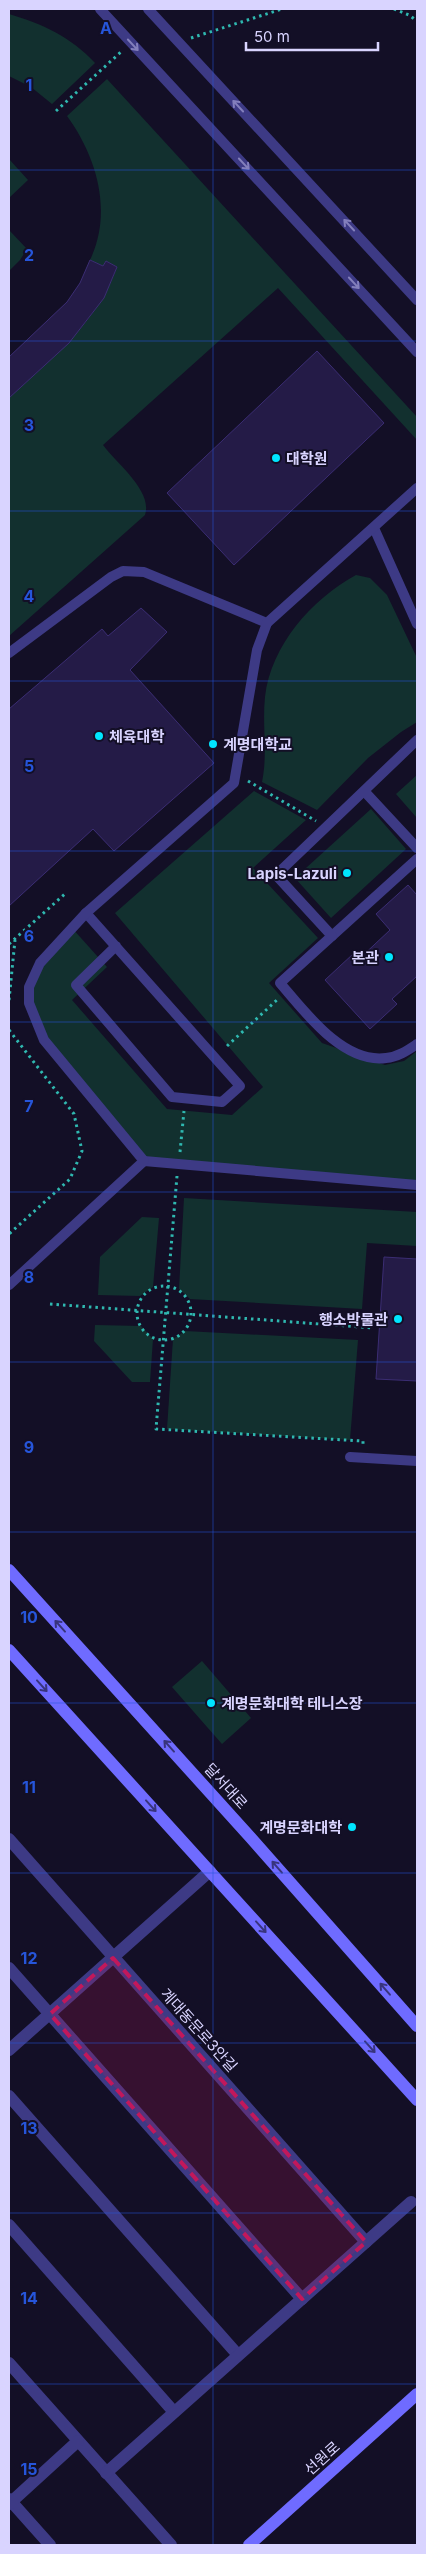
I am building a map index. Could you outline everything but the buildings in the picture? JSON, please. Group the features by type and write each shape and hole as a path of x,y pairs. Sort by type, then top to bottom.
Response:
{"main road":[{"name":"달서대로","path":"9,1570 238,1823 417,2026"},
{"path":"9,1650 417,2100"},
{"name":"선원로","path":"249,2545 417,2394"}],"street":[{"name":"계대동문로3안길","path":"9,1839 366,2242"},
{"path":"9,2050 210,1871"},
{"path":"9,1968 302,2299"},
{"path":"9,2096 238,2355"},
{"path":"106,2472 412,2202"},
{"path":"9,2225 174,2412"},
{"path":"9,2363 171,2545"},
{"path":"50,2545 10,2502 78,2441"}],"lane":[{"path":"100,9 417,352"},
{"path":"148,9 417,300"},
{"path":"144,1161 44,1040 29,1002 29,987 40,963 86,913 234,783 257,650 267,623 417,488"},
{"path":"374,528 417,624"},
{"path":"9,653 111,577 123,571 144,572 267,623"},
{"path":"332,936 276,875 366,792 417,740"},
{"path":"366,792 417,848"},
{"path":"417,859 280,983 322,1031 351,1051 370,1057 386,1058 404,1053 417,1044"},
{"path":"86,913 116,946 240,1086 222,1102 172,1097 76,985 116,946"},
{"path":"9,1285 144,1161 417,1185"},
{"path":"350,1457 417,1461"}],"path":[{"path":"179,42 282,9"},
{"path":"394,9 409,15 417,22"},
{"path":"56,111 131,42"},
{"path":"235,774 327,827"},
{"path":"9,944 67,892"},
{"path":"9,1000 15,939"},
{"path":"227,1046 287,991"},
{"path":"9,1030 74,1114 82,1151 70,1179 9,1234"},
{"path":"184,1111 164,1313 156,1429 363,1441 363,1458"},
{"path":"167,1286 179,1290 186,1297 190,1304 191,1315 185,1330 179,1336 162,1340 146,1334 140,1326 137,1311 140,1300 146,1293 153,1288 167,1286"},
{"path":"50,1304 374,1328"}],"highlighted area":[{"path":"113,1958 366,2242 302,2299 50,2014"}],"green space":[{"path":"9,14 33,22 56,33 76,46 95,63 52,104 31,87 9,76"},
{"path":"107,79 417,417 417,440 278,288 103,445 139,487 146,506 145,515 9,636 9,398 56,354 85,323 98,306 117,267 106,261 103,266 90,260 97,242 100,223 101,204 98,185 94,167 86,149 78,132 67,116"},
{"path":"9,159 28,180 9,198"},
{"path":"9,230 27,249 20,260 9,271"},
{"path":"356,575 370,578 387,595 417,658 417,722 368,758 317,810 262,782 265,761 265,697 276,659 296,626 309,610 324,597"},
{"path":"417,775 417,818 396,794"},
{"path":"254,791 306,820 253,868 318,938 269,983 322,1043 385,1065 404,1061 417,1051 417,1185 144,1161 44,1040 29,1003 40,963 72,928 107,967 72,1000 167,1109 232,1115 263,1087 115,913"},
{"path":"371,809 406,849 331,918 295,878"},
{"path":"184,1198 417,1212 417,1246 367,1243 362,1309 190,1299 179,1289"},
{"path":"142,1217 159,1218 153,1287 140,1296 98,1295 100,1257"},
{"path":"95,1325 141,1326 153,1339 150,1382 132,1382 94,1341"},
{"path":"185,1331 358,1340 350,1440 167,1429 173,1339"},
{"name":"계명문화대학 테니스장","path":"202,1661 251,1718 222,1744 172,1687"}],"place":[{"name":"대학원","path":"276,458"},
{"name":"체육대학","path":"99,736"},
{"name":"계명대학교","path":"213,744"},
{"name":"Lapis-Lazuli","path":"347,873"},
{"name":"본관","path":"389,957"},
{"name":"행소박물관","path":"398,1319"},
{"name":"계명문화대학 테니스장","path":"211,1703"},
{"name":"계명문화대학","path":"352,1827"}]}
